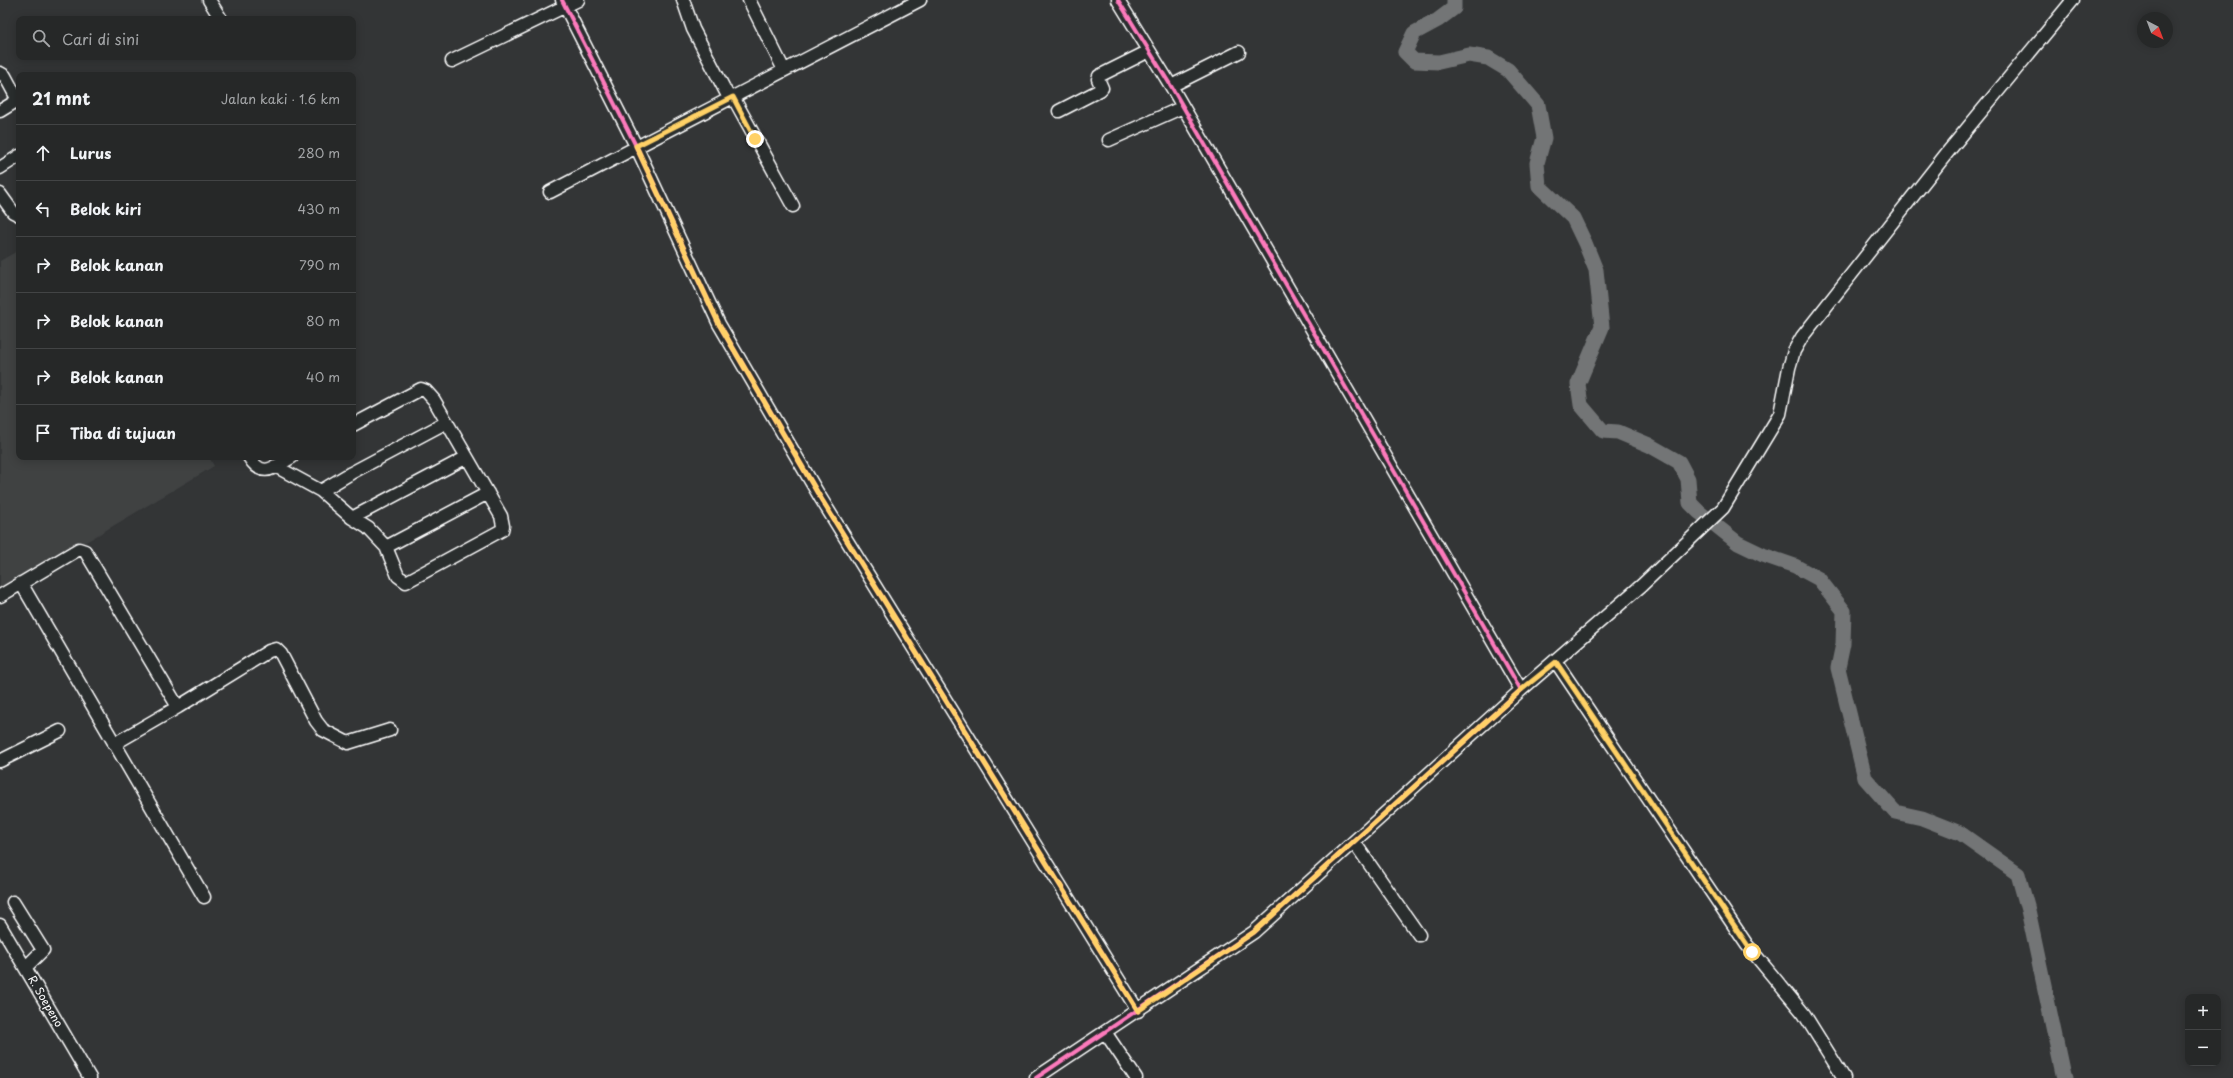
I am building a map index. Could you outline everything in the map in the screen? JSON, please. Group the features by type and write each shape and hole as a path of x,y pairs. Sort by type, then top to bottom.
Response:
{"street":[{"path":"209,0 219,16"},
{"path":"452,61 564,4 578,0"},
{"path":"683,0 693,29 793,206"},
{"path":"749,0 784,70"},
{"path":"550,192 636,146 920,0"},
{"path":"1118,0 1171,86 1521,690"},
{"path":"1036,1078 1254,932 1521,690 1556,662 1702,529 1723,508 1780,414 1789,368 1794,351 1802,337 1947,153 2073,0"},
{"path":"564,4 636,146 719,324 820,497 1138,1011"},
{"path":"1059,111 1100,90 1102,88 1098,79 1099,76 1149,51"},
{"path":"1171,86 1239,52"},
{"path":"0,72 5,76 16,97"},
{"path":"0,111 16,102"},
{"path":"1109,140 1183,107"},
{"path":"0,168 16,158"},
{"path":"0,194 13,212 16,214"},
{"path":"275,466 321,491 352,518 368,528 386,548 398,576 406,582 502,530 503,526 501,516 431,395 421,389 356,423"},
{"path":"321,491 351,472 446,422"},
{"path":"352,518 467,457"},
{"path":"251,460 255,467 260,470 275,466 286,460"},
{"path":"386,548 488,494"},
{"path":"0,596 78,549 83,549 178,707"},
{"path":"21,583 204,896"},
{"path":"114,744 178,707 269,651 276,649 281,654 316,721 323,730 348,743 390,730"},
{"path":"1556,662 1746,945 1804,1014 1844,1078"},
{"path":"0,761 60,731"},
{"path":"1354,842 1419,935"},
{"path":"13,902 43,950 26,966"},
{"name":"R. Soepeno","path":"0,925 26,966 90,1078"},
{"path":"1105,1032 1136,1078"}],"shaded area":[{"path":"16,252 16,460 211,460 214,466 0,593 0,261"}],"waterway":[{"path":"1454,0 1454,8 1438,20 1414,33 1405,52 1414,61 1439,62 1469,55 1488,58 1508,70 1538,105 1544,138 1537,163 1539,186 1573,218 1596,270 1602,327 1578,384 1581,405 1603,431 1618,432 1649,445 1679,462 1688,479 1690,503 1699,512 1738,543 1763,555 1795,566 1819,579 1844,611 1843,644 1838,668 1865,778 1895,812 1922,818 1960,833 2018,874 2028,910 2065,1078"}],"cycle path":[{"path":"562,0 636,146 719,324 820,497 1138,1011"},
{"path":"1036,1078 1254,932 1521,690 1171,86 1118,0"}],"route":[{"path":"755,139 733,97 636,146 719,324 820,497 987,770 1138,1011 1254,932 1521,693 1521,690 1556,662 1752,952"}]}
